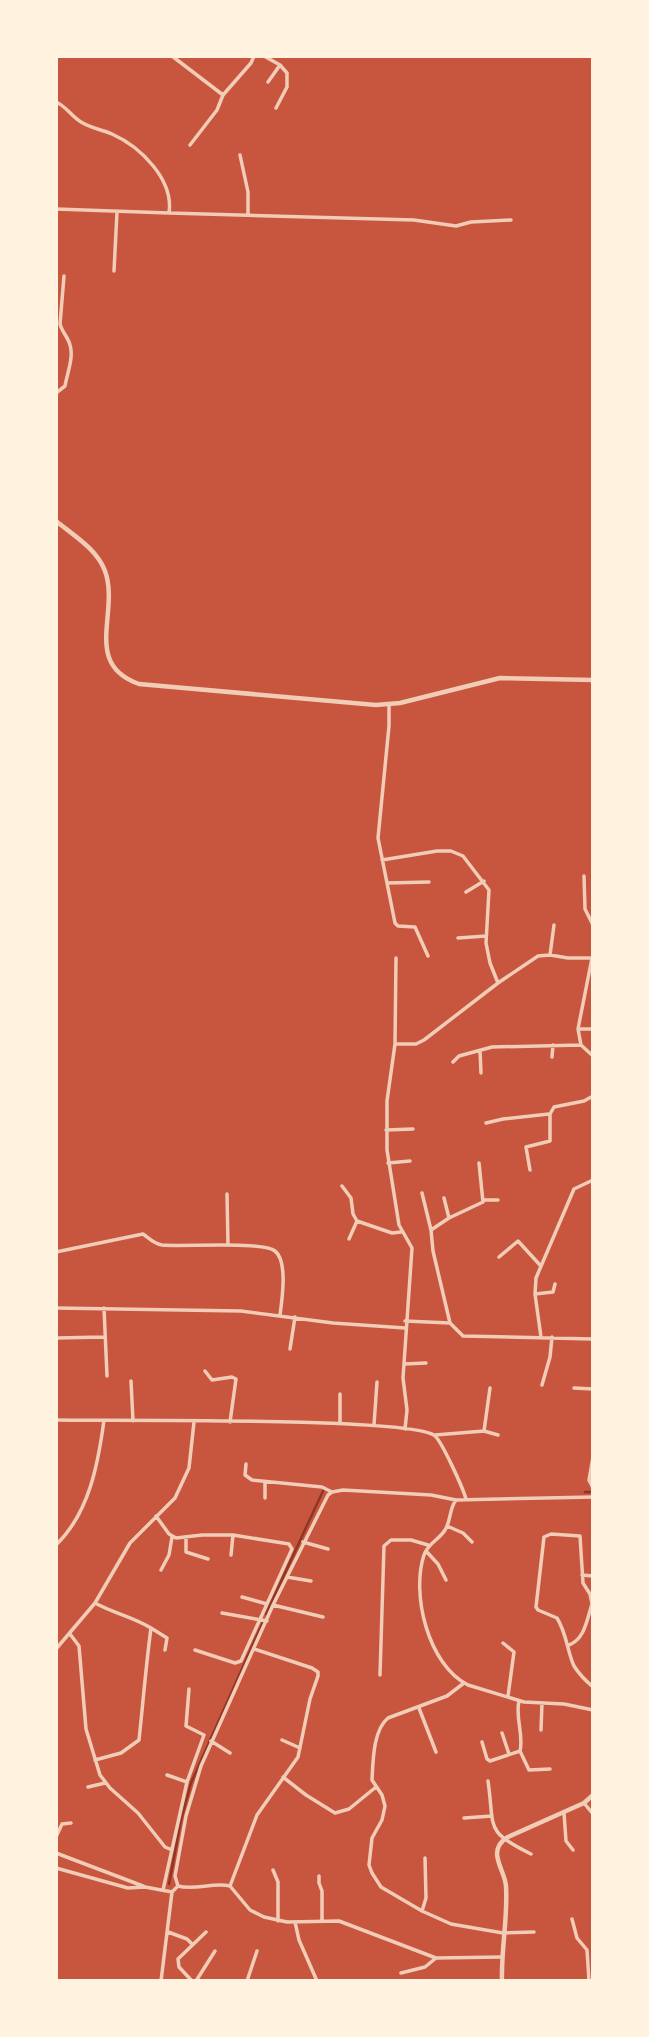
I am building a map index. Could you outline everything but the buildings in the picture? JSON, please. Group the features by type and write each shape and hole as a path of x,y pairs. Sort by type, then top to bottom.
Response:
{"street":[{"path":"172,56 223,95"},
{"path":"190,145 217,110 223,95 254,56"},
{"path":"264,56 280,65 287,74 287,87 276,108"},
{"path":"268,82 280,65"},
{"path":"56,102 83,124 119,138 147,161 169,190 169,214"},
{"path":"240,155 248,192 248,215"},
{"path":"56,209 414,220 456,226 471,222 511,220"},
{"path":"114,271 117,212"},
{"path":"56,393 65,386 71,354 69,342 60,324 64,276"},
{"path":"56,521 95,554 106,573 106,653 112,666 123,677 149,685 389,705 488,680 593,680"},
{"path":"389,705 378,829 382,860 395,923 398,926 415,927 428,956"},
{"path":"382,860 451,851 463,856 489,890 486,936 490,963 498,983"},
{"path":"584,876 585,909 593,925"},
{"path":"466,892 484,881"},
{"path":"387,883 429,882"},
{"path":"550,954 554,925"},
{"path":"458,938 486,936"},
{"path":"395,1044 416,1044 424,1040 498,983 538,956 550,954 568,958 593,958 578,1029 581,1045 593,1056"},
{"path":"396,958 395,1044 386,1130 388,1163 397,1217 401,1232 412,1248 405,1321 405,1429"},
{"path":"578,1029 593,1029"},
{"path":"453,1062 459,1056 480,1049 508,1045 581,1045"},
{"path":"552,1057 553,1045"},
{"path":"480,1049 481,1073"},
{"path":"530,1170 526,1147 550,1141 550,1114 554,1107 584,1101 593,1096"},
{"path":"486,1123 550,1114"},
{"path":"386,1130 413,1129"},
{"path":"388,1163 410,1161"},
{"path":"479,1163 484,1200"},
{"path":"541,1336 536,1294 536,1278 540,1265 549,1252 574,1189 593,1180"},
{"path":"342,1186 351,1198 353,1214 357,1221 392,1233 401,1232"},
{"path":"227,1194 228,1245"},
{"path":"422,1194 450,1323"},
{"path":"444,1198 449,1218"},
{"path":"431,1230 484,1200 498,1200"},
{"path":"349,1239 357,1221"},
{"path":"56,1252 143,1234 159,1245 268,1248 276,1251 281,1259 281,1315"},
{"path":"499,1257 517,1241 540,1265"},
{"path":"536,1294 553,1292 555,1284"},
{"path":"56,1308 241,1311 333,1323 405,1328"},
{"path":"104,1308 107,1376"},
{"path":"290,1349 295,1317"},
{"path":"405,1321 450,1323 463,1336 593,1339"},
{"path":"56,1338 104,1337"},
{"path":"542,1385 550,1357 552,1337"},
{"path":"404,1364 426,1363"},
{"path":"205,1371 212,1380 232,1377 236,1379 230,1422"},
{"path":"131,1381 133,1421"},
{"path":"374,1425 377,1382"},
{"path":"484,1431 490,1388"},
{"path":"573,1388 593,1389"},
{"path":"340,1394 340,1424"},
{"path":"56,1420 374,1425 435,1435 484,1431 498,1435"},
{"path":"56,1545 88,1496 104,1420"},
{"path":"56,1648 95,1603 120,1557 174,1498 183,1483 192,1454 194,1422"},
{"path":"435,1435 466,1499"},
{"path":"593,1453 589,1480 593,1488"},
{"path":"246,1464 247,1478 322,1487 332,1492 431,1495 456,1500 593,1497"},
{"path":"265,1482 265,1498"},
{"path":"178,1885 175,1875 195,1781 303,1542 324,1500 332,1492"},
{"path":"456,1500 447,1526 426,1551 421,1589 424,1624 442,1658 464,1683 519,1701 564,1704 593,1710"},
{"path":"156,1517 172,1537 169,1555 161,1570"},
{"path":"447,1526 463,1533 472,1542"},
{"path":"172,1537 233,1535 289,1544 292,1549 244,1656 238,1663 195,1650"},
{"path":"231,1555 233,1535"},
{"path":"569,1645 579,1640 592,1604 582,1575 580,1536 547,1535 544,1537 536,1606 538,1610 558,1618 575,1668 593,1687"},
{"path":"186,1537 186,1552 208,1559"},
{"path":"380,1675 384,1546 391,1541 429,1545"},
{"path":"303,1542 328,1549"},
{"path":"426,1551 438,1564 446,1580"},
{"path":"582,1575 593,1576"},
{"path":"287,1577 310,1581"},
{"path":"242,1597 267,1604"},
{"path":"95,1603 121,1616 137,1620 167,1638 166,1650"},
{"path":"274,1605 323,1617"},
{"path":"222,1613 267,1620"},
{"path":"94,1760 121,1752 139,1740 151,1628"},
{"path":"70,1633 79,1646 86,1729 94,1760 105,1783 138,1813 165,1847 172,1850"},
{"path":"503,1643 514,1652 508,1696"},
{"path":"230,1886 257,1815 296,1762 318,1672 254,1648"},
{"path":"464,1683 453,1693 388,1718 382,1725 372,1777 383,1798 384,1810 372,1838 369,1860 372,1873 384,1890 422,1911 461,1927 503,1933 534,1932"},
{"path":"163,1890 187,1782 204,1735 186,1726 189,1689"},
{"path":"519,1701 517,1719 522,1742 520,1751 529,1770 550,1769"},
{"path":"541,1730 542,1703"},
{"path":"419,1707 436,1752"},
{"path":"502,1733 509,1755"},
{"path":"282,1740 300,1748"},
{"path":"211,1741 230,1753"},
{"path":"482,1742 490,1761 520,1751"},
{"path":"167,1775 187,1782"},
{"path":"283,1777 335,1813 349,1809 376,1787"},
{"path":"488,1781 495,1832 502,1840 531,1854"},
{"path":"88,1787 105,1783"},
{"path":"502,1981 506,1885 497,1851 502,1840 564,1813 593,1795"},
{"path":"584,1803 593,1814"},
{"path":"564,1813 566,1841 573,1850"},
{"path":"464,1818 492,1816"},
{"path":"56,1837 62,1824 71,1823"},
{"path":"56,1853 145,1887 172,1892"},
{"path":"422,1911 426,1898 425,1858"},
{"path":"56,1868 128,1888 145,1887"},
{"path":"272,1870 278,1882 278,1921"},
{"path":"319,1876 322,1920"},
{"path":"178,1885 230,1886 250,1910 278,1921 339,1921 436,1958 502,1957"},
{"path":"161,1981 172,1892 178,1885"},
{"path":"572,1919 577,1938 587,1950 589,1981"},
{"path":"295,1922 299,1940 317,1981"},
{"path":"168,1932 192,1944"},
{"path":"206,1932 177,1963 194,1981 215,1951"},
{"path":"247,1981 257,1951"},
{"path":"401,1973 425,1967 436,1958"}],"waterway":[{"path":"266,1614 323,1491"},
{"path":"585,1492 593,1492"},
{"path":"169,1884 191,1783 263,1622"}]}
